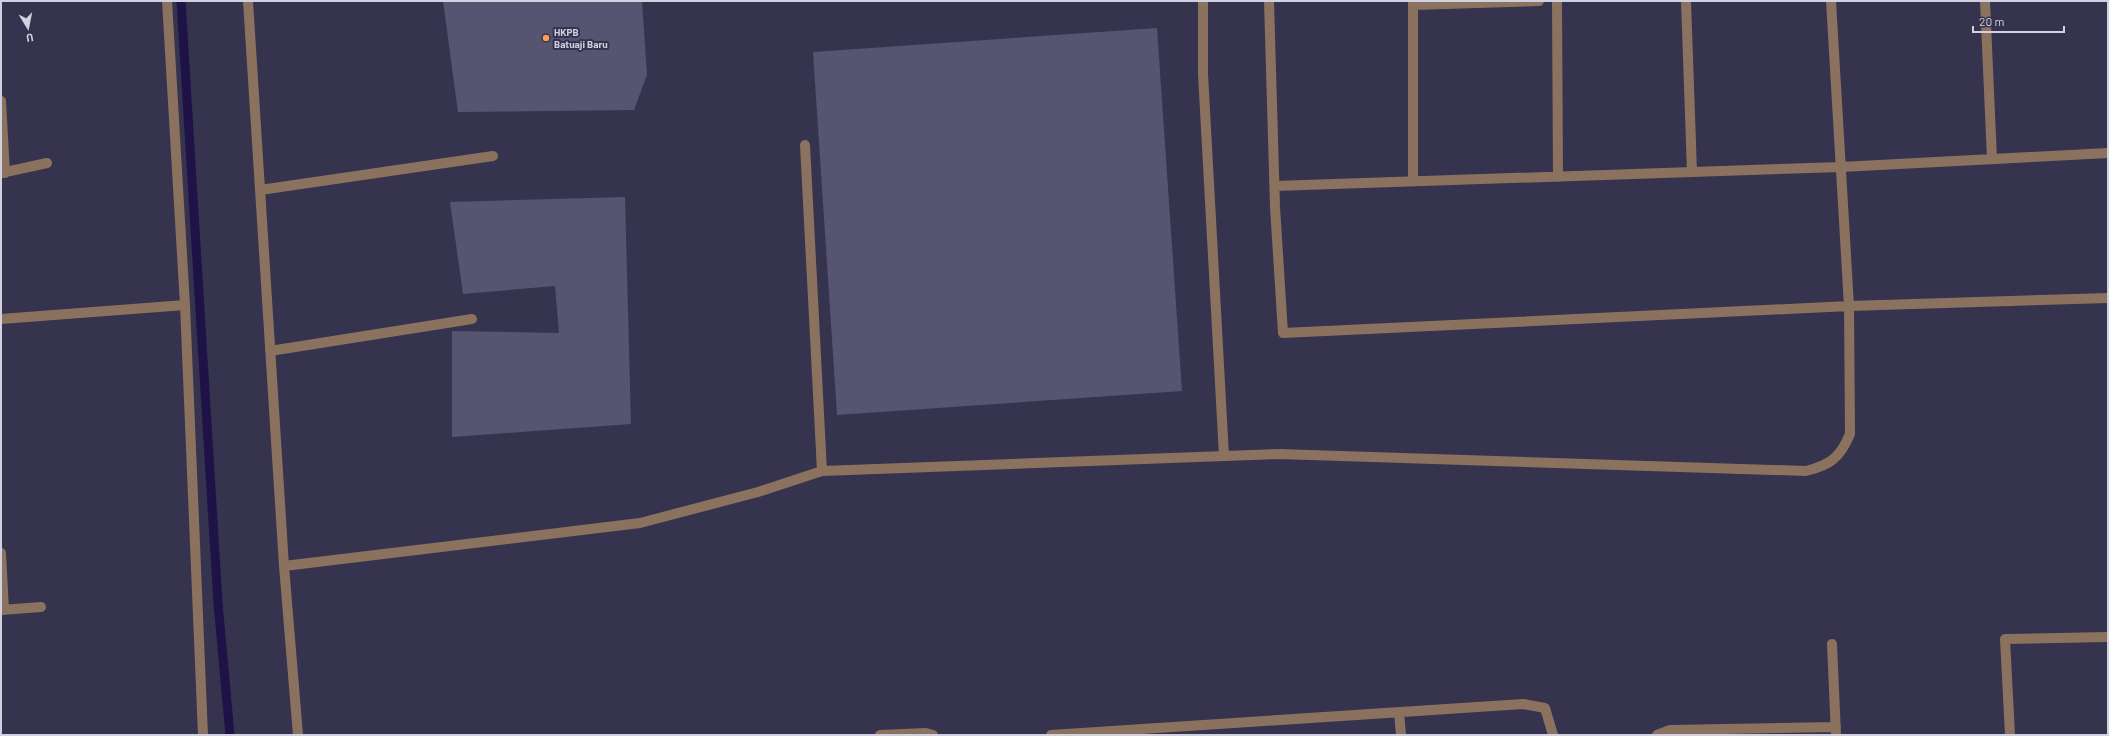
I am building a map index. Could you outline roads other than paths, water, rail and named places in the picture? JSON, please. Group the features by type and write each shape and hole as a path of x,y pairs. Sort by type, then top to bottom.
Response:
{"street":[{"path":"167,1 185,305 204,735"},
{"path":"248,1 284,566 298,735"},
{"path":"1203,1 1203,74 1224,456"},
{"path":"1270,1 1275,207 1284,333 1849,306 2108,298"},
{"path":"1413,181 1413,3 1539,1"},
{"path":"1557,1 1558,177"},
{"path":"1686,1 1692,172"},
{"path":"284,566 640,523 758,492 822,471 1279,454 1806,471 1819,468 1834,460 1844,449 1850,434 1849,306 1831,1"},
{"path":"1985,1 1992,159"},
{"path":"1,100 3,173 47,163"},
{"path":"805,145 822,471"},
{"path":"1275,186 1840,167 2108,152"},
{"path":"260,190 493,156"},
{"path":"1,320 185,305"},
{"path":"270,351 472,319"},
{"path":"1,553 2,610 41,607"},
{"path":"2010,735 2005,639 2108,637"},
{"path":"1658,735 1670,730 1836,731 1832,644"},
{"path":"1051,735 1523,704 1546,708 1553,735"},
{"path":"1399,712 1401,735"},
{"path":"880,735 933,735"}],"waterway":[{"path":"181,1 218,603 230,735"}],"place":[{"name":"HKPB Batuaji Baru","path":"546,38"}]}
